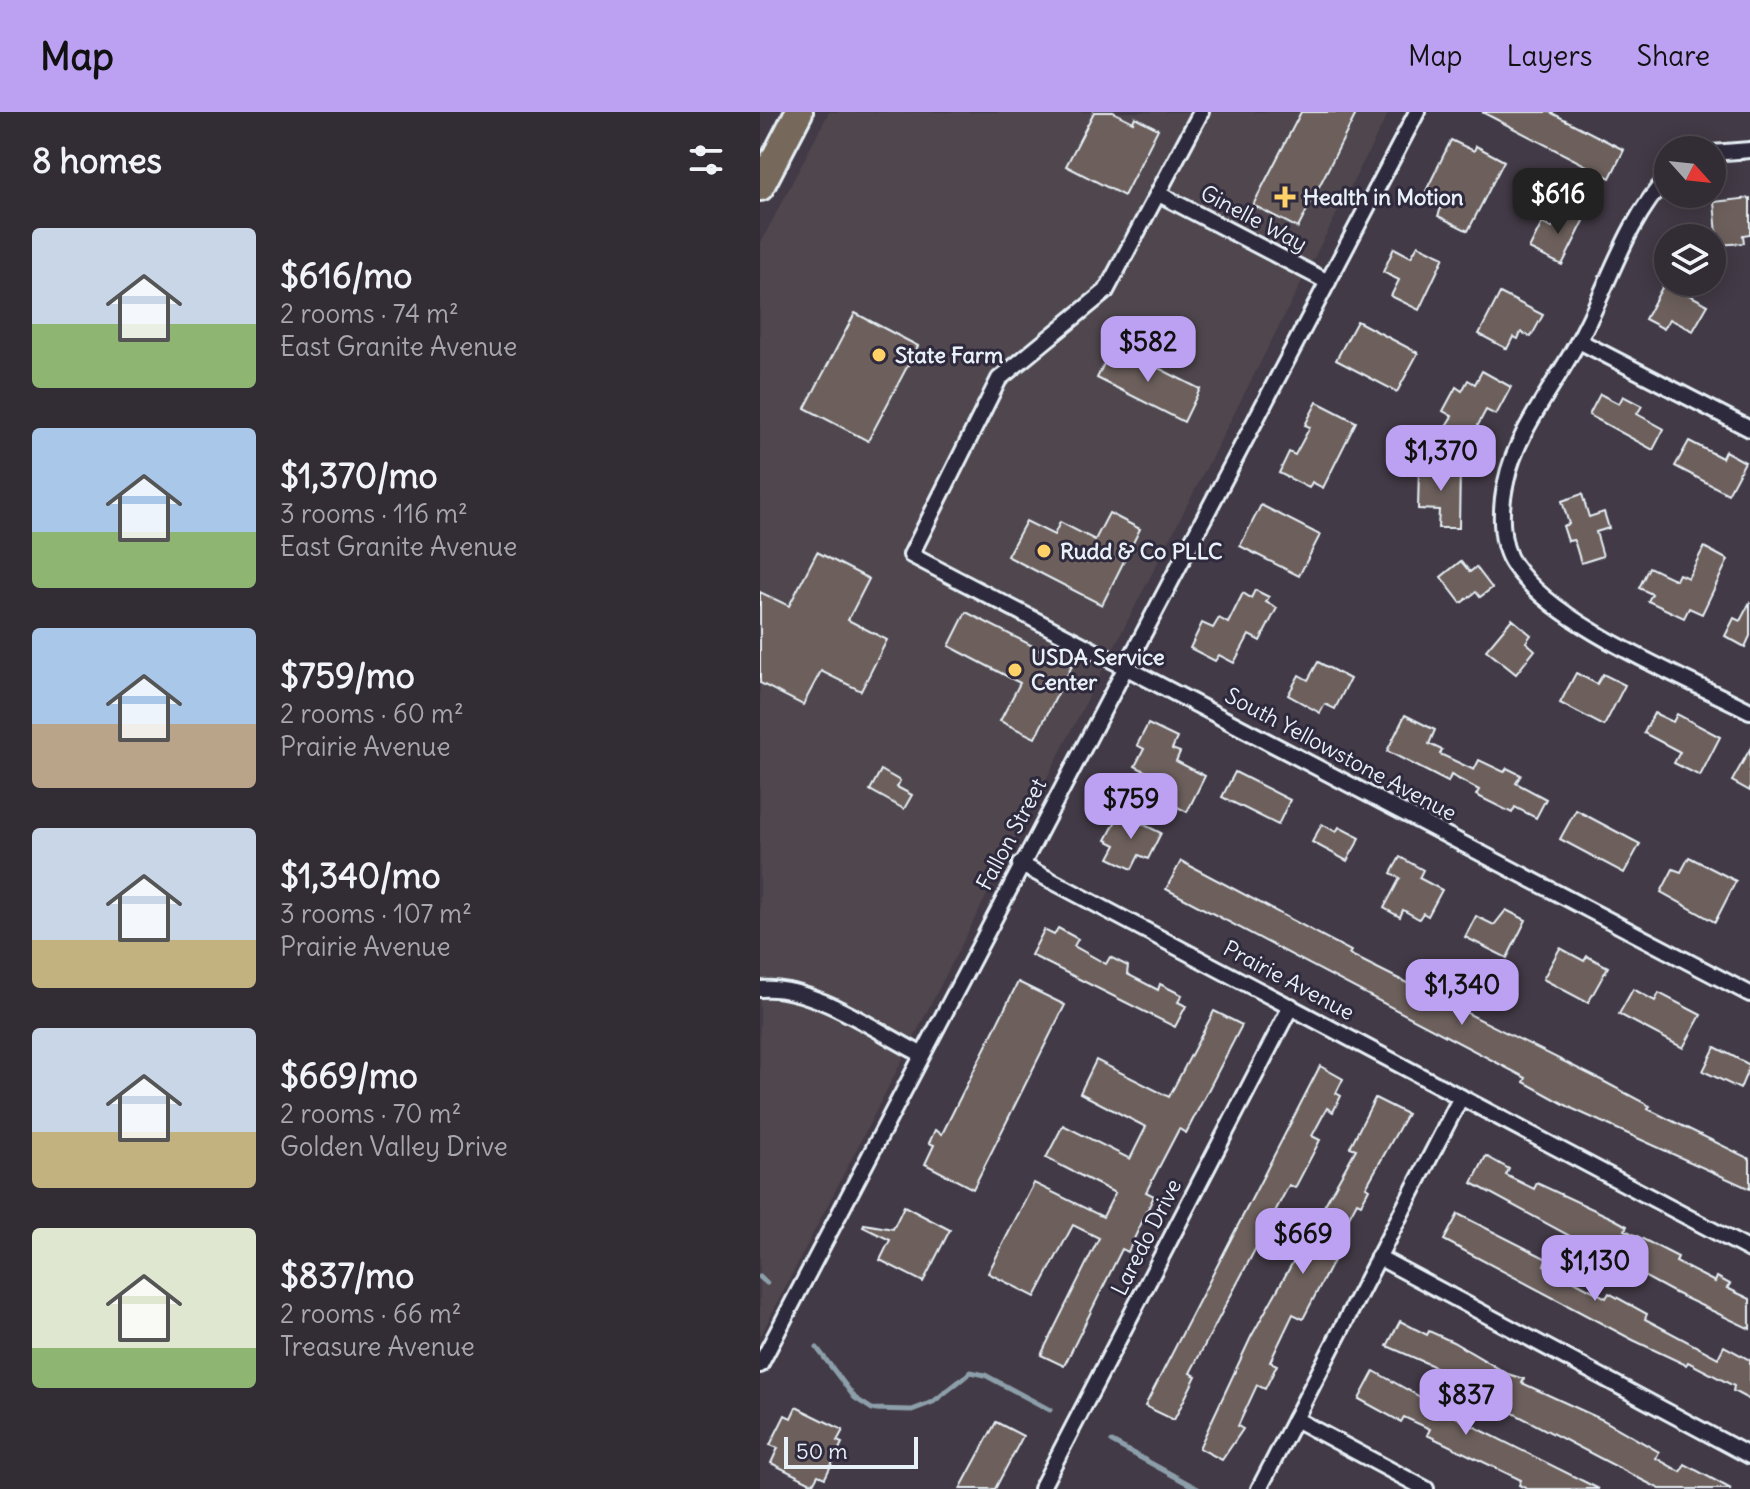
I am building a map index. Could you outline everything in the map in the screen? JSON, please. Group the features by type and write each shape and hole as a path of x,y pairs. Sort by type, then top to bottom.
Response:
{"highway":[{"path":"760,187 799,112"}],"street":[{"path":"1159,194 1201,112"},
{"name":"Fallon Street","path":"760,1365 1417,112"},
{"path":"1726,152 1750,150"},
{"name":"Ginelle Way","path":"1159,194 1328,282"},
{"name":"South Yellowstone Avenue","path":"1159,194 1106,291 999,379 911,555 1750,994"},
{"path":"1654,196 1625,236 1579,341 1523,440 1506,481 1502,528 1512,563 1538,594 1568,618 1750,711"},
{"path":"1579,341 1750,429"},
{"name":"Prairie Avenue","path":"1020,864 1750,1250"},
{"path":"760,989 790,989 921,1054"},
{"name":"Laredo Drive","path":"1041,1489 1291,1006"},
{"path":"1259,1489 1461,1097"},
{"path":"1378,1257 1750,1456"},
{"path":"1295,1419 1426,1489"}],"shaded area":[{"path":"829,112 1389,112 760,1337 760,244"}],"building":[{"path":"1094,112 1113,112 1133,122 1135,117 1158,129 1124,196 1066,166"},
{"path":"1301,112 1357,112 1298,228 1253,205"},
{"path":"1482,112 1550,112 1624,150 1610,178"},
{"path":"1451,140 1474,151 1476,146 1504,161 1468,231 1438,216 1441,208 1422,199"},
{"path":"1750,198 1750,234 1743,235 1744,243 1726,244 1726,224 1716,224 1715,208 1726,208 1726,201"},
{"path":"1563,206 1586,217 1562,265 1529,249 1542,223 1552,228"},
{"path":"1418,245 1444,257 1419,310 1391,296 1399,280 1383,272 1394,248 1411,257"},
{"path":"1500,293 1543,315 1531,337 1521,332 1518,339 1513,337 1507,349 1479,334"},
{"path":"1657,296 1691,296 1708,305 1693,331 1670,319 1664,329 1645,319"},
{"path":"855,313 918,346 868,441 805,408"},
{"path":"1357,321 1418,353 1397,392 1336,360"},
{"path":"1113,345 1200,389 1184,422 1097,378"},
{"path":"1482,371 1511,387 1496,415 1486,410 1469,442 1444,429 1452,416 1443,411 1456,387 1462,391 1468,380 1475,384"},
{"path":"1600,394 1619,404 1623,396 1642,406 1637,414 1664,429 1653,450 1589,415"},
{"path":"1317,402 1356,422 1323,488 1312,482 1309,488 1279,473 1289,452 1295,455 1310,427 1305,425"},
{"path":"1689,441 1722,458 1725,451 1745,462 1728,494 1675,466"},
{"path":"1419,466 1460,467 1459,528 1438,528 1439,510 1418,509"},
{"path":"1582,494 1589,517 1604,512 1609,528 1596,532 1603,556 1581,563 1574,540 1568,541 1563,526 1569,524 1562,501"},
{"path":"1261,505 1320,535 1299,576 1240,546"},
{"path":"1109,513 1140,529 1102,605 1007,556 1026,521 1054,535 1060,522 1095,540"},
{"path":"1704,547 1728,560 1702,614 1689,608 1684,618 1648,601 1652,594 1639,588 1649,567 1676,580 1679,574 1688,578"},
{"path":"817,552 869,579 848,620 887,640 861,691 821,671 803,705 760,683 760,592 789,606"},
{"path":"1461,561 1470,572 1476,567 1492,588 1480,597 1476,592 1461,603 1441,577"},
{"path":"1255,590 1269,597 1266,602 1277,608 1260,641 1249,635 1234,663 1219,655 1215,661 1190,648 1202,623 1213,628 1219,618 1228,623 1243,593 1251,598"},
{"path":"1750,602 1750,636 1745,647 1725,636 1734,618 1740,621"},
{"path":"966,612 1072,666 1035,738 1000,721 1020,683 949,646"},
{"path":"1512,619 1531,635 1526,642 1535,650 1516,674 1486,650"},
{"path":"1318,662 1350,679 1335,709 1325,704 1320,713 1288,695 1299,675 1308,680"},
{"path":"1576,673 1597,684 1603,674 1625,685 1604,726 1560,703"},
{"path":"1654,713 1673,722 1677,714 1720,737 1700,776 1674,763 1680,752 1644,733"},
{"path":"1405,715 1435,730 1429,744 1442,750 1440,754 1474,770 1479,760 1504,772 1507,768 1521,775 1516,783 1546,799 1536,818 1515,807 1512,813 1476,795 1479,790 1451,775 1448,782 1387,751"},
{"path":"1148,724 1177,738 1172,749 1180,752 1176,761 1205,776 1187,812 1154,795 1162,780 1135,766 1144,749 1137,745"},
{"path":"1750,749 1750,791 1732,781"},
{"path":"881,770 900,781 897,787 912,795 904,809 870,790"},
{"path":"1235,772 1290,800 1278,825 1222,797"},
{"path":"1576,810 1640,844 1624,873 1560,839"},
{"path":"1120,813 1161,833 1148,859 1139,855 1132,869 1109,858 1116,845 1106,840"},
{"path":"1322,824 1336,832 1339,827 1360,838 1347,861 1312,842"},
{"path":"1400,857 1423,870 1419,878 1442,890 1428,916 1423,913 1419,919 1403,910 1400,917 1384,908 1400,878 1391,873"},
{"path":"1689,857 1736,881 1715,922 1661,892 1673,869 1681,872"},
{"path":"1181,861 1351,951 1349,954 1601,1080 1650,1106 1648,1109 1750,1159 1750,1189 1573,1109 1524,1082 1526,1078 1166,889"},
{"path":"1506,910 1526,920 1507,958 1465,937 1476,916 1494,925"},
{"path":"1058,928 1078,939 1074,946 1106,964 1110,957 1128,966 1127,974 1158,990 1160,984 1182,995 1178,1002 1186,1006 1175,1027 1031,955 1044,930 1054,935"},
{"path":"1560,948 1584,961 1587,956 1608,967 1588,1003 1543,979"},
{"path":"1018,982 1065,1005 973,1189 925,1164 934,1145 929,1143 935,1130 942,1134"},
{"path":"1633,989 1655,1001 1659,993 1701,1015 1683,1048 1619,1014"},
{"path":"1214,1011 1242,1025 1186,1133 1179,1129 1146,1192 1154,1196 1128,1252 1122,1249 1064,1366 1041,1355 1099,1238 1073,1225 1035,1297 988,1273 1034,1183 1103,1217 1115,1193 1046,1158 1063,1125 1130,1159 1146,1127 1080,1093 1096,1060 1169,1097"},
{"path":"1715,1047 1750,1065 1740,1089 1703,1071"},
{"path":"1320,1066 1343,1079 1336,1093 1341,1096 1333,1112 1327,1108 1312,1136 1320,1140 1295,1188 1289,1185 1190,1373 1196,1376 1174,1420 1145,1406"},
{"path":"1375,1098 1407,1114 1366,1187 1369,1189 1361,1204 1357,1202 1327,1258 1333,1261 1303,1319 1293,1314 1270,1362 1277,1365 1265,1389 1257,1385 1238,1426 1243,1429 1222,1460 1199,1448 1251,1337 1356,1149 1350,1147"},
{"path":"1486,1156 1509,1169 1506,1175 1534,1189 1537,1183 1614,1219 1627,1226 1625,1230 1678,1257 1676,1262 1715,1282 1717,1277 1730,1284 1727,1288 1750,1299 1750,1329 1675,1293 1472,1183"},
{"path":"904,1206 950,1230 923,1282 880,1260 890,1240 863,1227 864,1224 893,1229"},
{"path":"1458,1214 1547,1259 1544,1265 1606,1298 1609,1293 1647,1314 1645,1319 1718,1358 1724,1346 1750,1360 1750,1400 1733,1391 1734,1386 1688,1362 1686,1365 1633,1340 1444,1240"},
{"path":"1400,1321 1427,1335 1429,1331 1453,1342 1508,1374 1524,1379 1522,1383 1603,1420 1659,1452 1656,1458 1681,1472 1685,1464 1731,1489 1660,1489 1644,1481 1494,1403 1495,1400 1431,1365 1387,1346"},
{"path":"1374,1371 1465,1422 1599,1489 1527,1489 1519,1485 1521,1480 1427,1435 1430,1429 1404,1417 1401,1422 1359,1399"},
{"path":"796,1407 843,1430 837,1441 842,1443 825,1478 818,1475 813,1484 771,1463 778,1448 770,1445 785,1415 791,1418"},
{"path":"996,1422 1023,1436 995,1489 960,1489"}],"waterway":[{"path":"760,1277 767,1283"},
{"path":"817,1348 855,1398 872,1409 912,1410 933,1402 971,1372 985,1375 1050,1410"},
{"path":"1112,1442 1198,1489"}],"place":[{"name":"Health in Motion","path":"1285,197"},
{"name":"State Farm","path":"879,355"},
{"name":"Rudd & Co PLLC","path":"1044,551"},
{"name":"USDA Service Center","path":"1015,670"}]}
